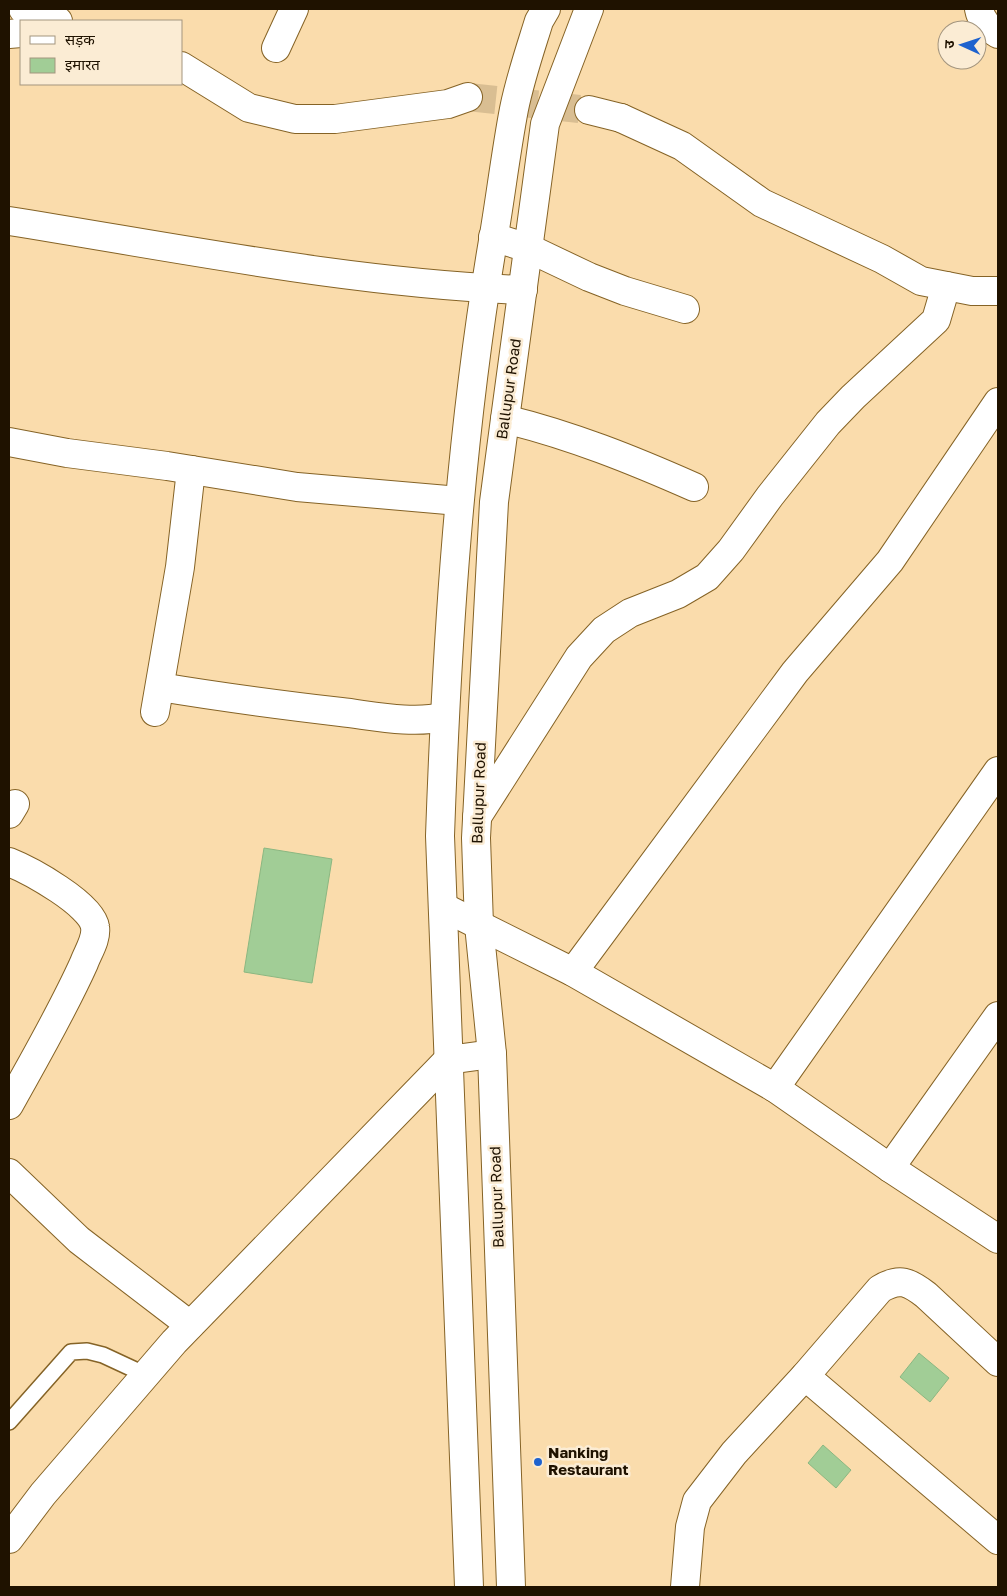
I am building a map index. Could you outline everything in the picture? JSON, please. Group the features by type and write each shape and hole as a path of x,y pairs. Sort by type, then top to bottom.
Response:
{"street":[{"path":"23,9 55,20"},
{"path":"276,48 294,9"},
{"path":"469,1587 440,836 444,717 459,501 484,289 514,107 538,21 546,9"},
{"name":"Ballupur Road","path":"511,1587 492,1054 479,925 477,817 494,502 545,124 589,9"},
{"path":"979,9 980,17 998,34"},
{"path":"182,67 250,108 295,119 335,119 448,104 468,97"},
{"path":"590,110 621,118 682,146 762,203 882,259 921,281 972,291 998,291"},
{"path":"9,221 250,261 374,278 484,289 523,290"},
{"path":"493,237 528,248 589,277 625,291 685,309"},
{"path":"477,817 579,657 604,630 630,613 678,594 707,577 731,550 770,496 828,423 853,397 936,320 946,286"},
{"path":"573,972 795,672 890,561 998,402"},
{"path":"505,419 558,433 597,447 694,487"},
{"path":"9,442 67,453 297,487 459,501"},
{"path":"191,470 180,567 157,700 250,702 391,718 428,720 444,717"},
{"path":"775,1088 998,771"},
{"path":"9,862 70,896 91,914 95,927 93,941 67,1001 9,1105"},
{"path":"443,907 573,972 775,1088 890,1168 998,1239"},
{"path":"890,1168 998,1016"},
{"path":"9,1539 43,1494 190,1325 448,1060 492,1054"},
{"path":"9,1173 79,1240 190,1325"},
{"path":"685,1587 690,1527 697,1501 734,1453 805,1376 880,1288 890,1283 903,1282 914,1286 998,1362"},
{"path":"805,1376 998,1540"}],"lane":[{"path":"9,1422 71,1352 87,1351 103,1355 146,1375"}],"building":[{"path":"264,848 332,859 312,983 244,972"},
{"path":"919,1353 949,1378 930,1402 900,1377"},
{"path":"823,1445 851,1470 836,1488 808,1463"}],"tunnel":[{"path":"468,97 589,110"}],"place":[{"name":"Nanking Restaurant","path":"538,1462"}]}
